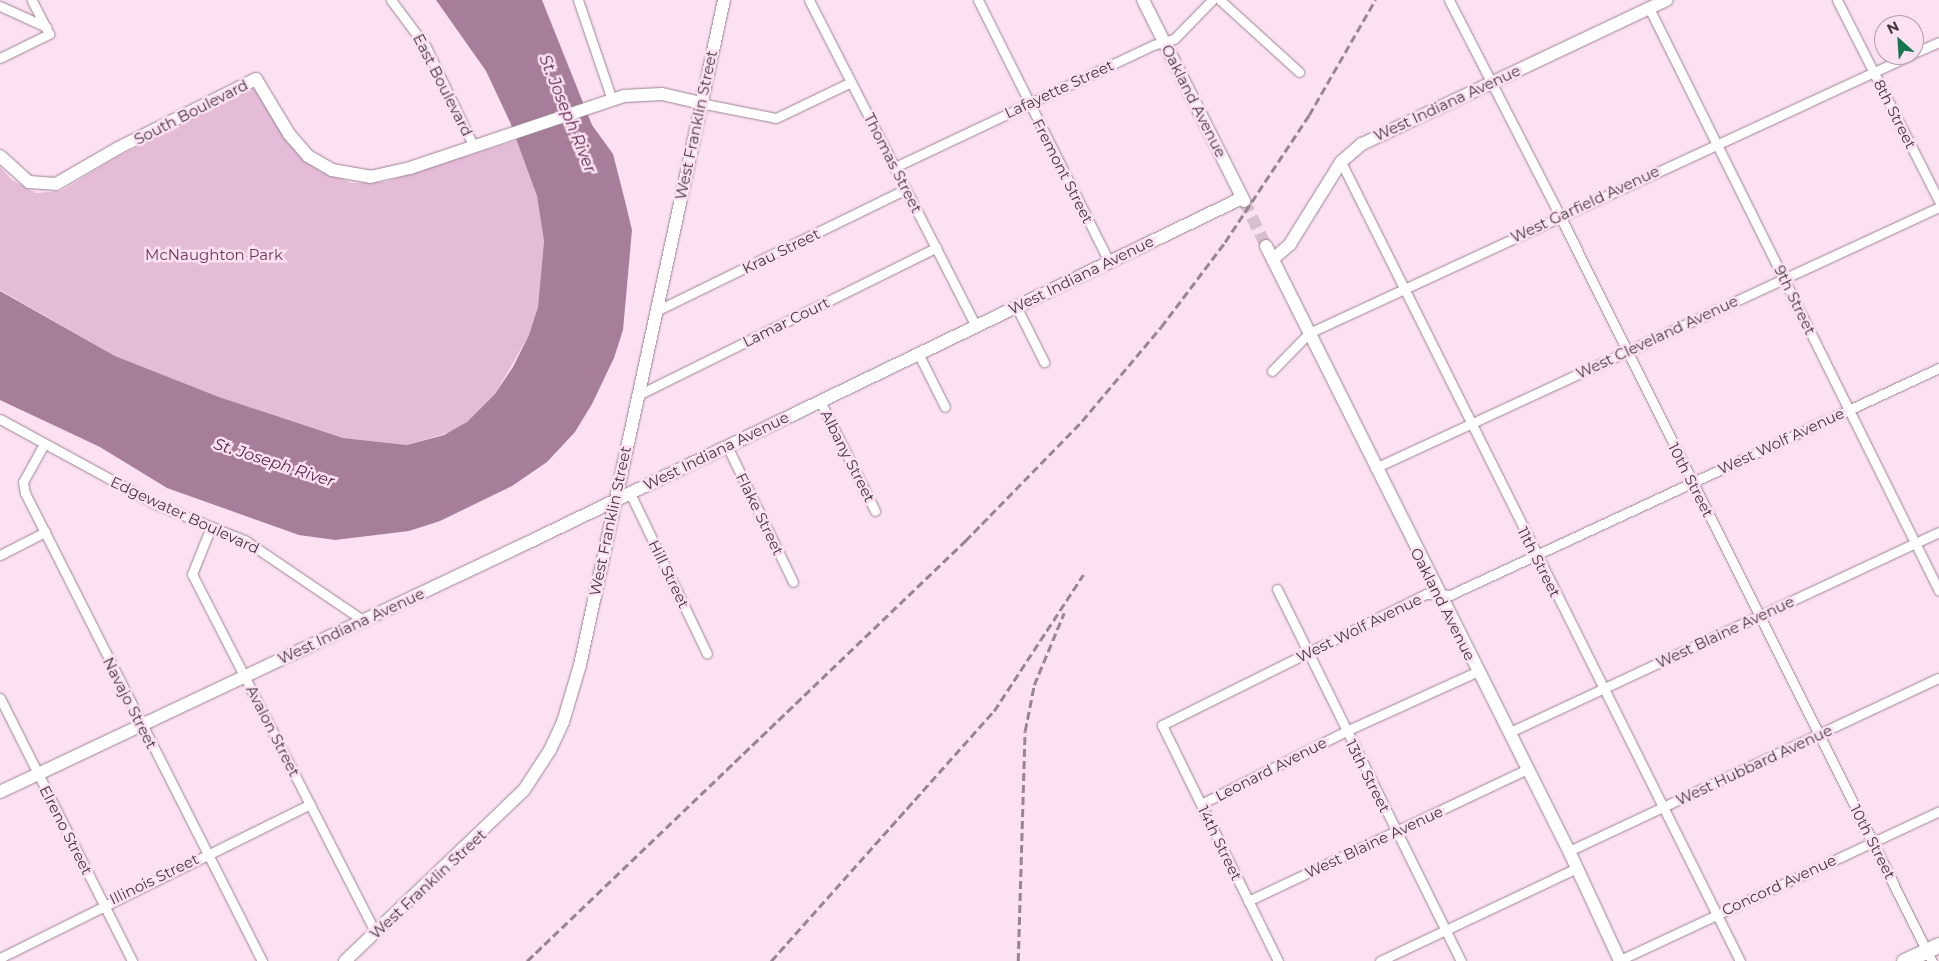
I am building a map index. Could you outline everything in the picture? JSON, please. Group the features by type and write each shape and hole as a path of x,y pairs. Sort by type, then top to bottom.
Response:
{"main road":[{"path":"1904,961 1932,952"}],"street":[{"path":"32,0 47,30"},
{"name":"East Boulevard","path":"391,0 426,47 474,147"},
{"path":"578,0 607,101"},
{"name":"West Franklin Street","path":"344,961 502,814 524,790 550,750 572,696 724,0"},
{"name":"Thomas Street","path":"809,0 976,326"},
{"name":"Fremont Street","path":"978,0 1028,104 1109,262"},
{"name":"Oakland Avenue","path":"1144,0 1243,200"},
{"name":"Lafayette Street","path":"895,167 1179,36 1212,0"},
{"path":"1220,0 1299,72"},
{"name":"10th Street","path":"1449,0 1560,216 1758,616 1932,952"},
{"name":"West Indiana Avenue","path":"1273,259 1290,244 1341,162 1362,144 1491,81 1667,0"},
{"name":"8th Street","path":"1837,0 1939,201"},
{"path":"0,6 47,30"},
{"name":"9th Street","path":"1649,8 1939,592"},
{"path":"0,58 47,30"},
{"name":"West Garfield Avenue","path":"1924,49 1939,42"},
{"name":"West Garfield Avenue","path":"1272,371 1309,333 1889,65"},
{"name":"South Boulevard","path":"0,156 29,182 48,185 66,180 118,148 256,79 298,145 332,170 357,177 379,177 474,147"},
{"path":"474,147 607,101 650,93 776,118 851,82"},
{"name":"11th Street","path":"1341,162 1535,555 1740,961"},
{"name":"Krau Street","path":"656,311 906,189"},
{"name":"West Indiana Avenue","path":"0,792 364,621 1016,306 1243,200"},
{"name":"West Cleveland Avenue","path":"1375,468 1939,207"},
{"name":"Oakland Avenue","path":"1266,246 1438,595 1510,732 1620,960"},
{"name":"Lamar Court","path":"636,396 936,248"},
{"path":"1016,306 1044,362"},
{"path":"918,353 945,406"},
{"name":"West Wolf Avenue","path":"1162,725 1426,594 1450,595 1939,368"},
{"name":"Albany Street","path":"820,400 876,511"},
{"name":"Edgewater Boulevard","path":"0,419 156,504 246,541 364,621"},
{"name":"Navajo Street","path":"44,444 23,482 25,493 262,961"},
{"name":"Flake Street","path":"727,446 793,582"},
{"name":"Hill Street","path":"630,493 707,654"},
{"name":"Avalon Street","path":"211,527 192,574 246,676 376,933"},
{"path":"0,555 45,532"},
{"name":"West Blaine Avenue","path":"1510,732 1939,532"},
{"name":"13th Street","path":"1277,590 1461,961"},
{"name":"Leonard Avenue","path":"1201,804 1346,731 1478,671"},
{"name":"West Hubbard Avenue","path":"1569,851 1939,678"},
{"name":"Elreno Street","path":"0,698 132,961"},
{"name":"14th Street","path":"1162,725 1278,961"},
{"name":"West Blaine Avenue","path":"1248,901 1527,769"},
{"name":"Illinois Street","path":"2,957 104,904 310,804"},
{"name":"Concord Avenue","path":"1620,960 1939,811"},
{"path":"1380,961 1577,868"}],"green space":[{"name":"McNaughton Park","path":"253,89 258,92 300,155 319,171 352,183 385,182 518,140 537,196 544,241 538,307 529,335 495,394 460,429 407,445 343,438 219,397 115,356 0,290 0,167 12,180 36,193 61,191 117,157"}],"water":[{"name":"St. Joseph River","path":"436,0 542,0 592,125 613,154 632,230 623,330 614,358 592,404 575,432 547,462 512,486 440,521 409,531 335,540 299,535 167,488 100,447 0,400 0,291 115,356 219,397 343,438 407,445 444,435 467,422 495,394 513,367 529,335 538,307 544,241 537,196 510,122 486,71"}],"tunnel":[{"path":"1244,201 1266,246"}],"railway":[{"path":"527,961 965,541 1082,421 1161,327 1225,242 1309,115 1375,0"},
{"path":"771,961 994,711 1083,575"},
{"path":"1018,961 1025,731 1034,685 1064,613"}]}
